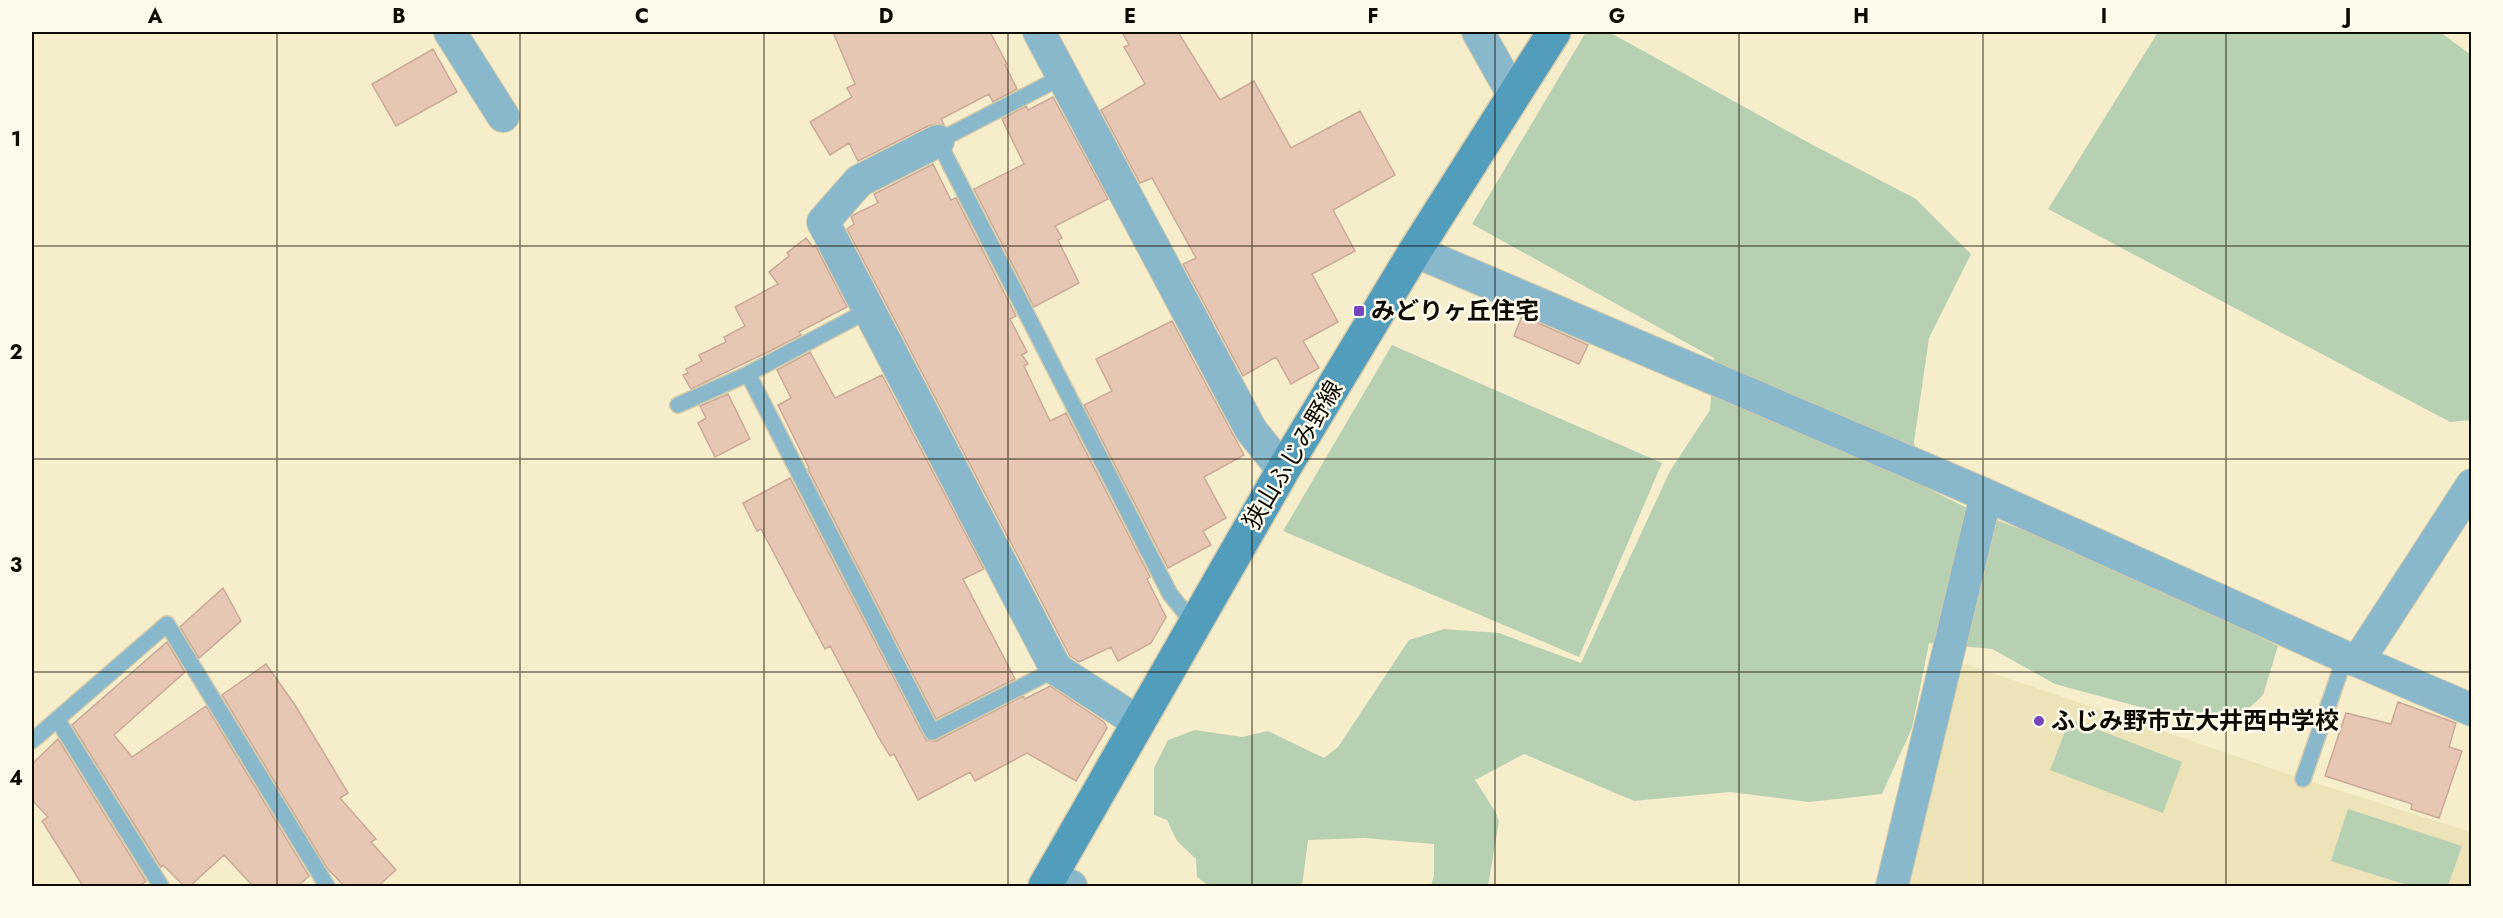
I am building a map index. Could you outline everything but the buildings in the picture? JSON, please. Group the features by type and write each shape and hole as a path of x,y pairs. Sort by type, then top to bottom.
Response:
{"main road":[{"name":"狭山ふじみ野線","path":"1054,885 1138,722 1283,470 1414,251 1554,32"}],"street":[{"path":"450,32 503,116"},
{"path":"1039,32 1251,430 1283,470"},
{"path":"1478,32 1514,96"},
{"path":"938,141 858,181 823,222 1056,669 1138,722"},
{"path":"1414,251 1986,495 2352,659 2472,710"},
{"path":"2352,659 2472,485"},
{"path":"1892,886 1986,495"}],"lane":[{"path":"1062,77 938,141 1170,594 1194,624"},
{"path":"678,405 748,374 869,310"},
{"path":"748,374 932,732 1056,669"},
{"path":"32,741 167,624 327,886"},
{"path":"2303,779 2352,659"},
{"path":"57,719 161,886"}],"shaded area":[{"name":"ふじみ野市立大井西中学校","path":"1960,662 2303,779 2471,832 2471,886 1909,886"}],"green space":[{"path":"1586,32 1609,32 1811,144 1916,199 1971,254 1929,338 1914,442 1923,486 1971,510 2110,564 2278,646 2263,695 2236,721 2188,720 2055,684 1992,649 1929,643 1912,728 1882,794 1809,802 1730,792 1634,801 1524,754 1475,780 1499,821 1488,886 1431,886 1434,875 1434,844 1364,838 1308,840 1302,886 1209,886 1197,877 1196,859 1177,841 1167,820 1154,815 1154,768 1168,740 1195,730 1242,737 1268,731 1324,758 1338,747 1409,640 1444,629 1499,633 1581,663 1670,471 1710,410 1714,358 1472,224"},
{"path":"2158,32 2440,32 2471,55 2471,420 2450,422 2048,209"},
{"path":"1392,345 1662,463 1579,657 1283,531"},
{"path":"2070,719 2182,762 2163,813 2050,770"},
{"path":"2348,809 2462,846 2448,886 2410,886 2331,861"}],"place":[{"name":"みどりヶ丘住宅","path":"1359,311"},
{"name":"ふじみ野市立大井西中学校","path":"2039,721"}]}
